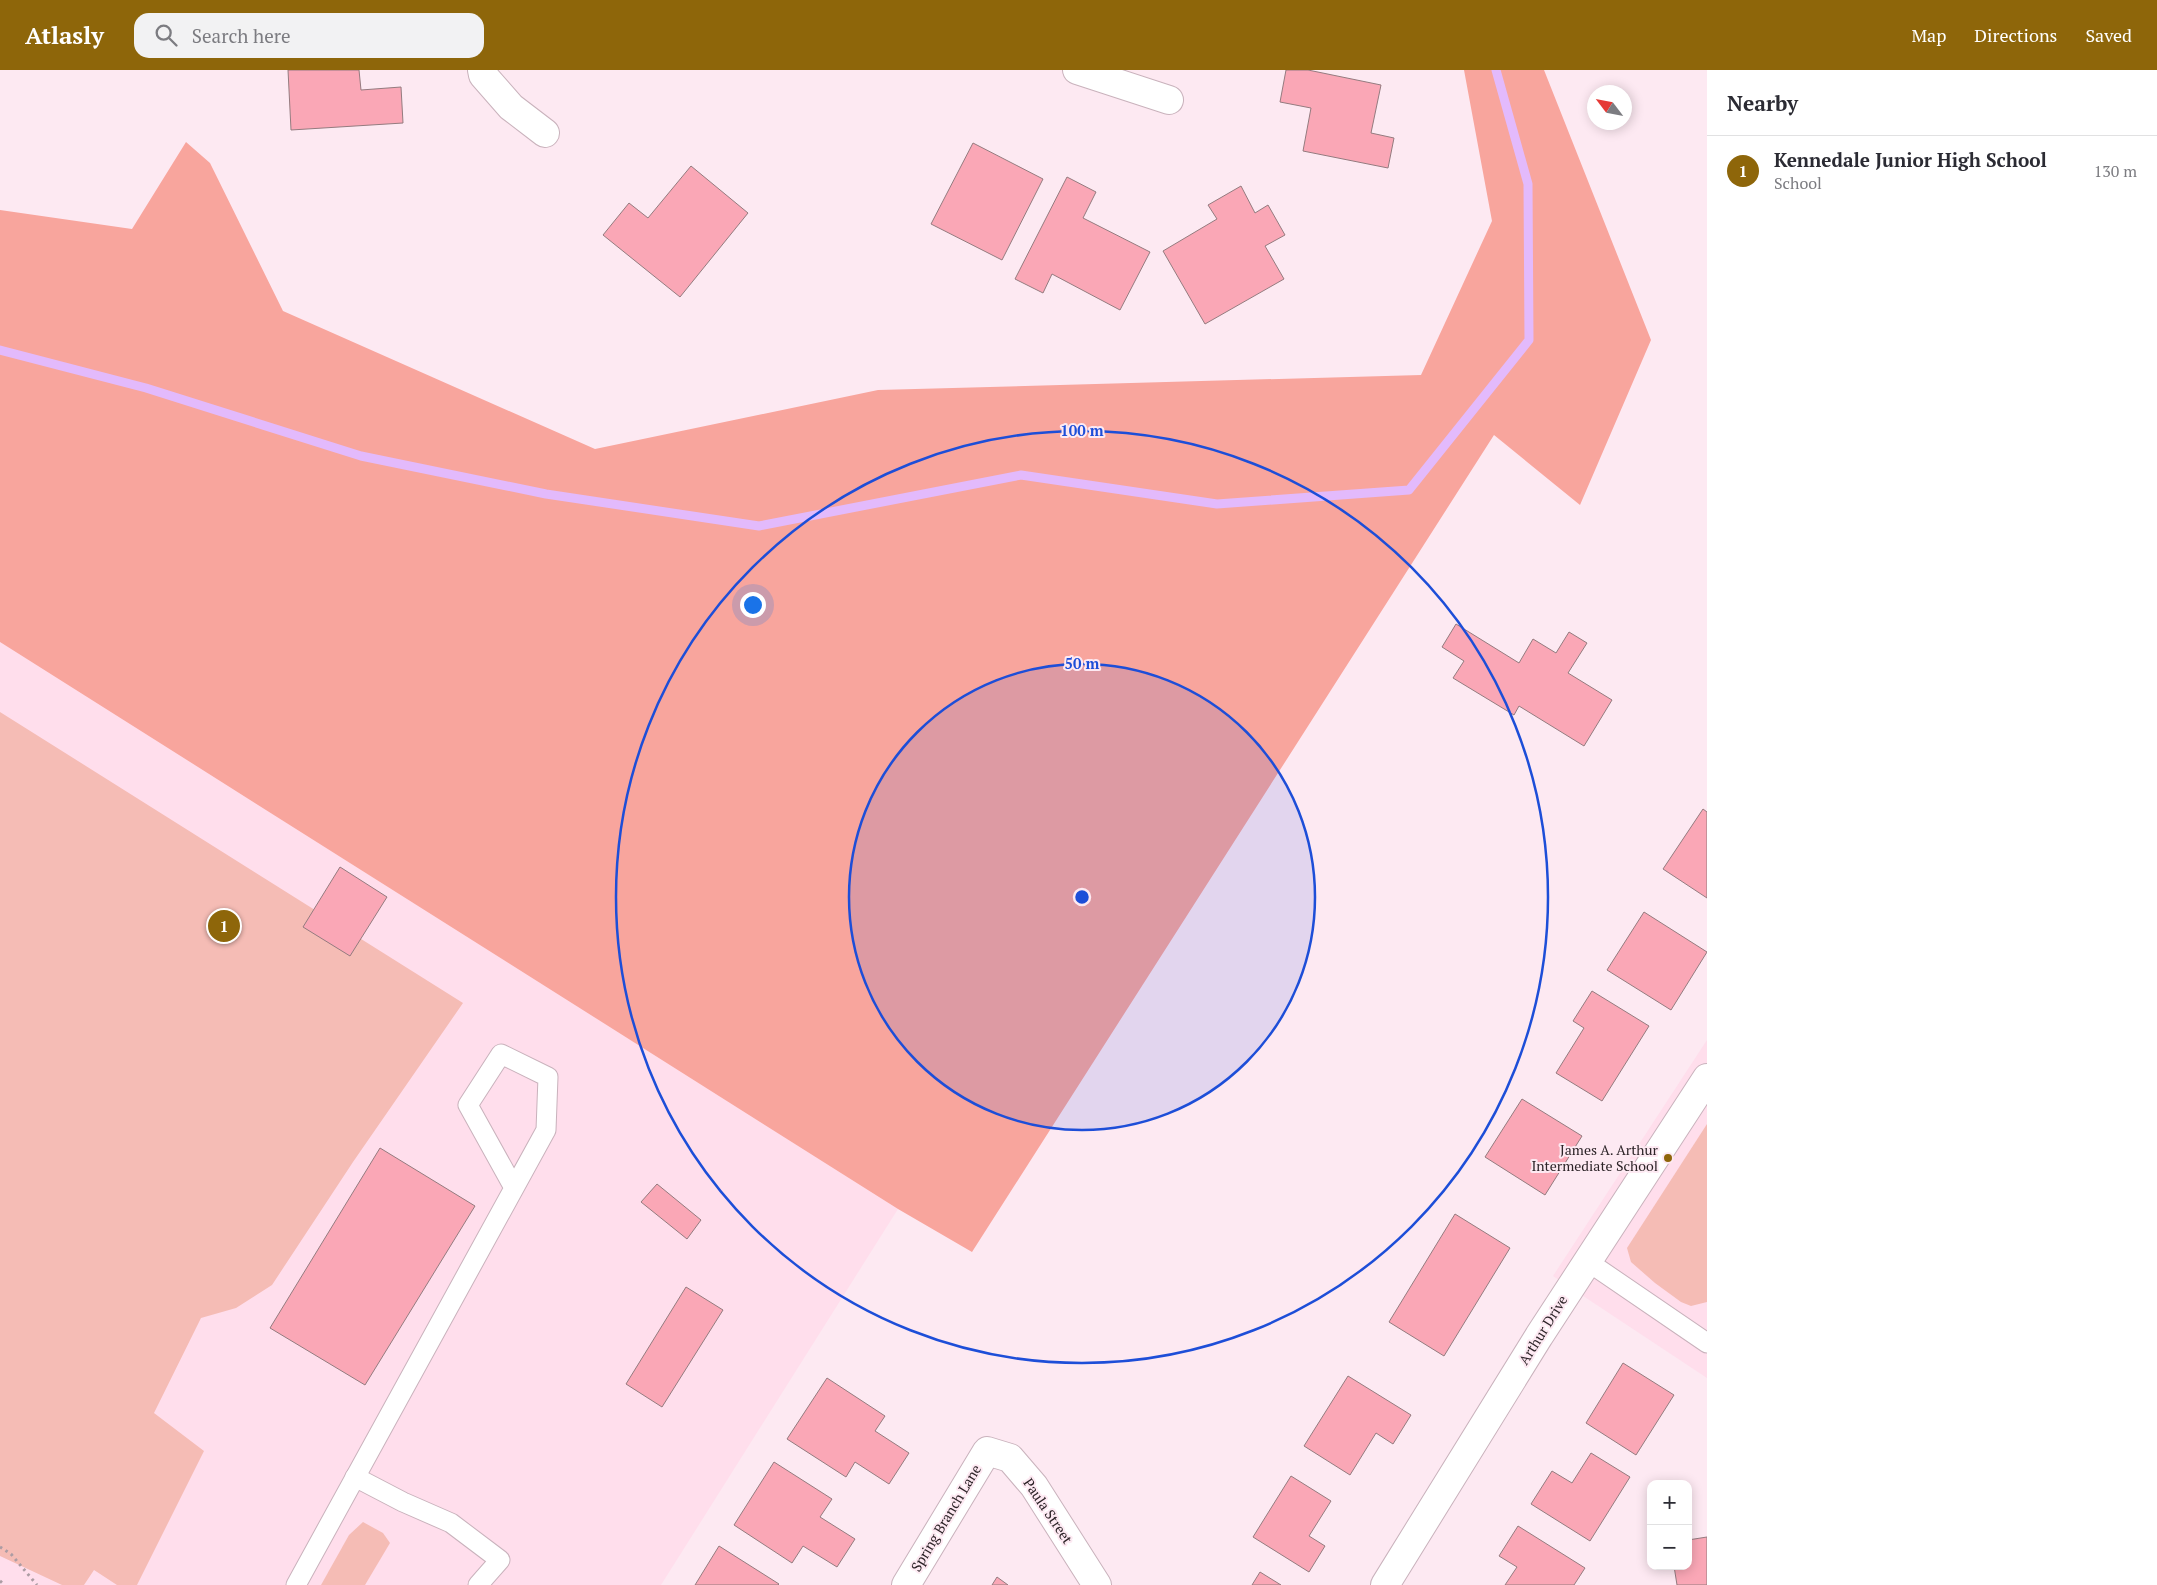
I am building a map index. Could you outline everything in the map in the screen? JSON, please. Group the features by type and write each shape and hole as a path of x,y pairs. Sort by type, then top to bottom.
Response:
{"street":[{"path":"482,70 483,75 511,107 545,132"},
{"path":"1078,70 1170,100"},
{"name":"Arthur Drive","path":"1385,1585 1587,1261 1707,1078"},
{"name":"Spring Branch Lane","path":"906,1585 987,1451"},
{"name":"Paula Street","path":"987,1451 1010,1458 1034,1486 1097,1585"}],"lane":[{"path":"296,1585 546,1130 548,1077 501,1054 468,1105 514,1188"},
{"path":"1587,1261 1707,1343"},
{"path":"355,1477 403,1502 451,1523 500,1560 478,1585"}],"path":[{"path":"0,1547 11,1554 37,1585"},
{"path":"0,1581 5,1585"}],"shaded area":[{"path":"1464,70 1544,70 1651,340 1580,505 1494,435 972,1252 898,1209 0,642 0,210 132,229 186,142 210,163 283,311 595,449 878,390 1421,375 1492,221"},
{"path":"0,642 898,1209 661,1585 0,1585"},
{"path":"0,712 463,1003 353,1162 272,1285 236,1308 201,1318 154,1413 204,1451 137,1585 117,1585 94,1570 84,1585 62,1585 0,1556"},
{"name":"James A. Arthur Intermediate School","path":"1707,1040 1707,1378 1553,1276"},
{"path":"1707,1124 1707,1302 1691,1306 1681,1302 1655,1283 1631,1262 1627,1248"},
{"path":"363,1522 383,1533 390,1543 365,1585 321,1585 349,1535"}],"building":[{"path":"288,70 359,70 361,90 401,87 403,123 291,130"},
{"path":"1286,70 1308,70 1381,85 1371,133 1394,138 1388,168 1303,151 1311,108 1280,102"},
{"path":"973,143 1043,179 1002,260 931,224"},
{"path":"691,166 748,213 680,297 603,235 629,203 648,218"},
{"path":"1067,177 1096,192 1083,218 1150,252 1120,310 1052,274 1043,293 1015,279"},
{"path":"1241,186 1255,213 1268,205 1285,235 1265,246 1284,279 1205,324 1163,251 1217,219 1208,205"},
{"path":"1456,624 1519,663 1533,639 1556,653 1569,632 1587,643 1568,673 1612,700 1584,746 1519,706 1514,715 1453,678 1464,661 1442,647"},
{"path":"1703,809 1707,812 1707,898 1663,869"},
{"path":"340,867 387,897 350,956 303,927"},
{"path":"1644,912 1707,952 1671,1010 1607,970"},
{"path":"1592,991 1649,1026 1602,1101 1556,1073 1584,1028 1573,1021"},
{"path":"1522,1099 1582,1136 1545,1195 1485,1157"},
{"path":"380,1148 475,1206 365,1385 270,1328"},
{"path":"657,1184 701,1220 687,1239 641,1202"},
{"path":"1455,1214 1510,1248 1444,1356 1389,1322"},
{"path":"686,1287 723,1310 662,1407 626,1384"},
{"path":"1623,1363 1674,1395 1636,1455 1586,1423"},
{"path":"1348,1376 1411,1415 1393,1444 1376,1433 1350,1475 1304,1446"},
{"path":"827,1378 885,1416 875,1431 909,1453 889,1484 855,1462 846,1477 787,1439"},
{"path":"1591,1453 1630,1477 1590,1541 1531,1504 1552,1471 1572,1483"},
{"path":"774,1462 832,1499 820,1517 855,1539 837,1567 803,1546 792,1563 734,1525"},
{"path":"1291,1476 1331,1501 1309,1536 1325,1546 1309,1572 1253,1537"},
{"path":"1518,1526 1585,1568 1574,1585 1505,1585 1517,1567 1499,1556"},
{"path":"1707,1537 1707,1585 1677,1585 1675,1570 1692,1570 1692,1539"},
{"path":"719,1546 779,1584 695,1585"},
{"path":"1260,1572 1281,1585 1252,1585"},
{"path":"997,1577 1008,1585 992,1585"}],"waterway":[{"path":"0,350 146,388 361,456 546,494 759,526 1021,475 1217,504 1409,490 1529,340 1528,184 1496,70"}],"place":[{"name":"Kennedale Junior High School","path":"224,926"},
{"name":"James A. Arthur Intermediate School","path":"1668,1158"}]}
